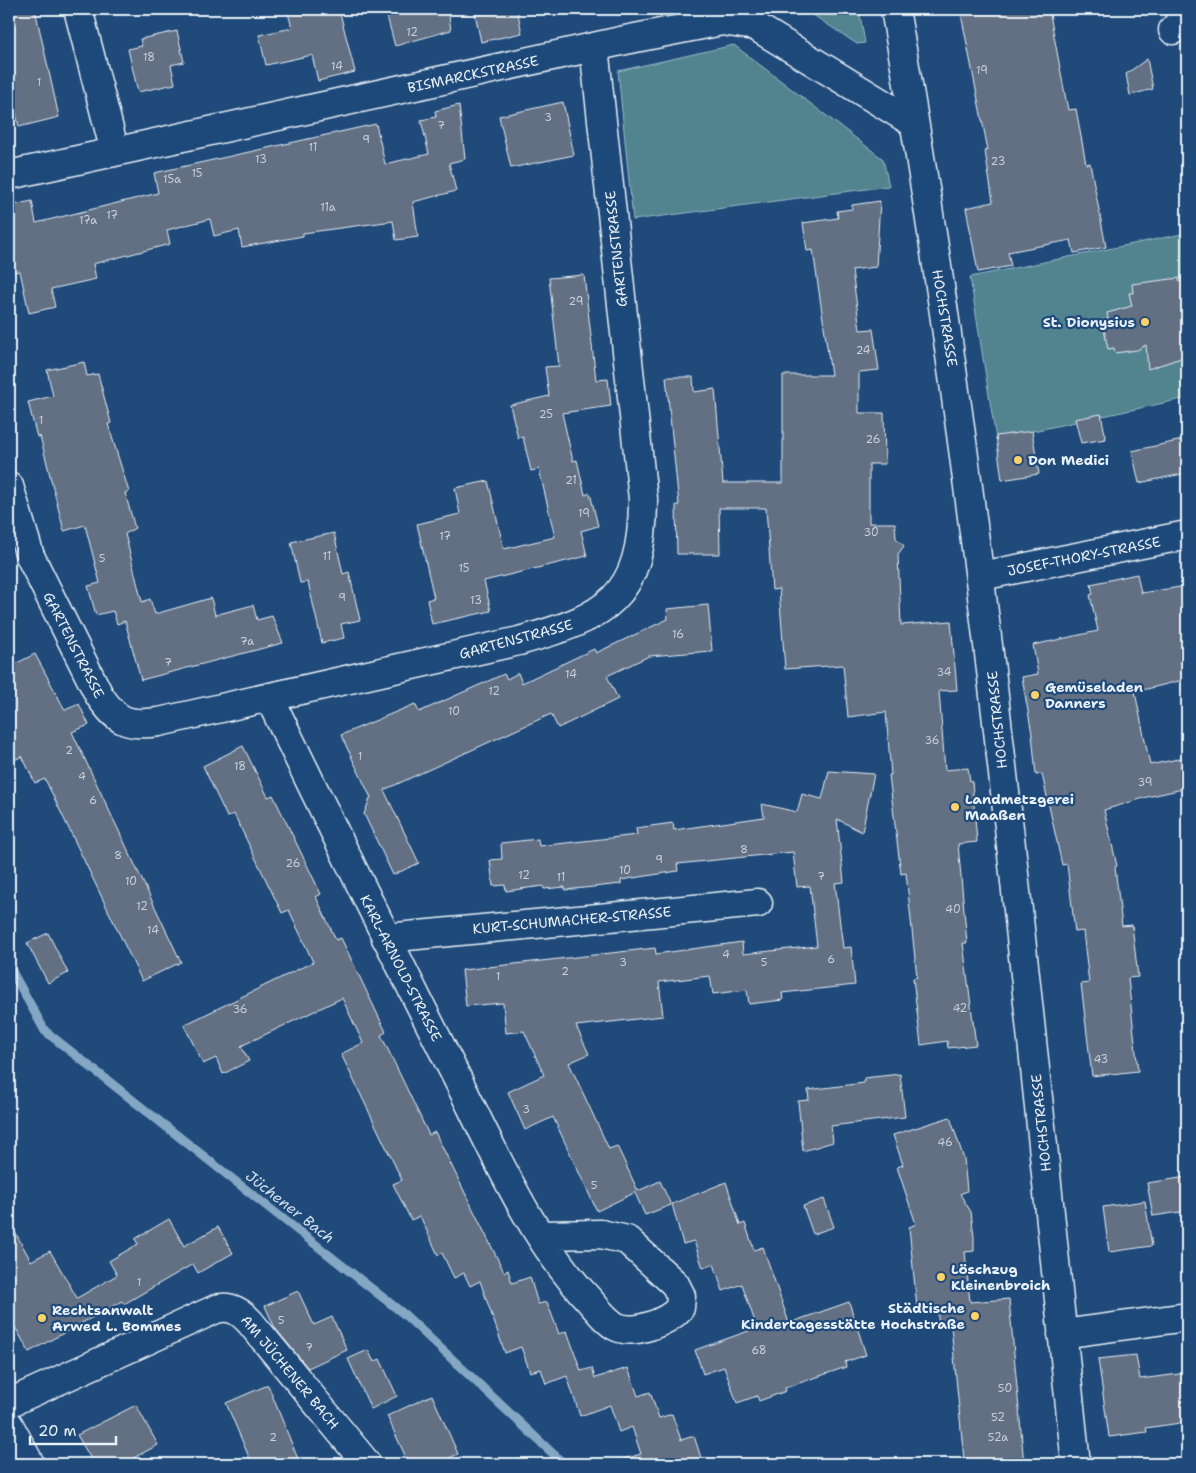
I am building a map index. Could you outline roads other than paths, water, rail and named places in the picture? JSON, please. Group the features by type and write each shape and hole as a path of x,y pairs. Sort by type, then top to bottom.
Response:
{"street":[{"path":"78,9 115,152"},
{"name":"HOCHSTRASSE","path":"895,9 953,365 981,576 1076,1464"},
{"name":"BISMARCKSTRASSE","path":"9,175 706,23 735,21 748,24 824,66 914,123"},
{"name":"GARTENSTRASSE","path":"9,486 24,540 45,588 99,696 118,719 136,724 159,722 519,641 572,626 606,606 618,594 629,576 641,540 643,499 594,48"},
{"name":"JOSEF-THORY-STRASSE","path":"981,576 1187,535"},
{"name":"KARL-ARNOLD-STRASSE","path":"269,697 386,938 508,1178 540,1235 574,1284 616,1326 623,1329 640,1328 667,1319 680,1308 681,1296 675,1284 627,1240 601,1234 540,1235"},
{"name":"KURT-SCHUMACHER-STRASSE","path":"386,938 758,903"},
{"name":"AM JÜCHENER BACH","path":"9,1403 216,1309 226,1307 239,1311 250,1322 367,1464"},
{"path":"1062,1334 1187,1317"},
{"path":"9,1425 30,1464"}],"waterway":[{"name":"Jüchener Bach","path":"9,966 45,1031 405,1315 564,1464"}],"place":[{"name":"St. Dionysius","path":"1145,322"},
{"name":"Don Medici","path":"1018,460"},
{"name":"Gemüseladen Danners","path":"1035,695"},
{"name":"Landmetzgerei Maaßen","path":"955,807"},
{"name":"Löschzug Kleinenbroich","path":"941,1277"},
{"name":"Städtische Kindertagesstätte Hochstraße","path":"975,1316"},
{"name":"Rechtsanwalt Arwed L. Bommes","path":"42,1318"}]}
